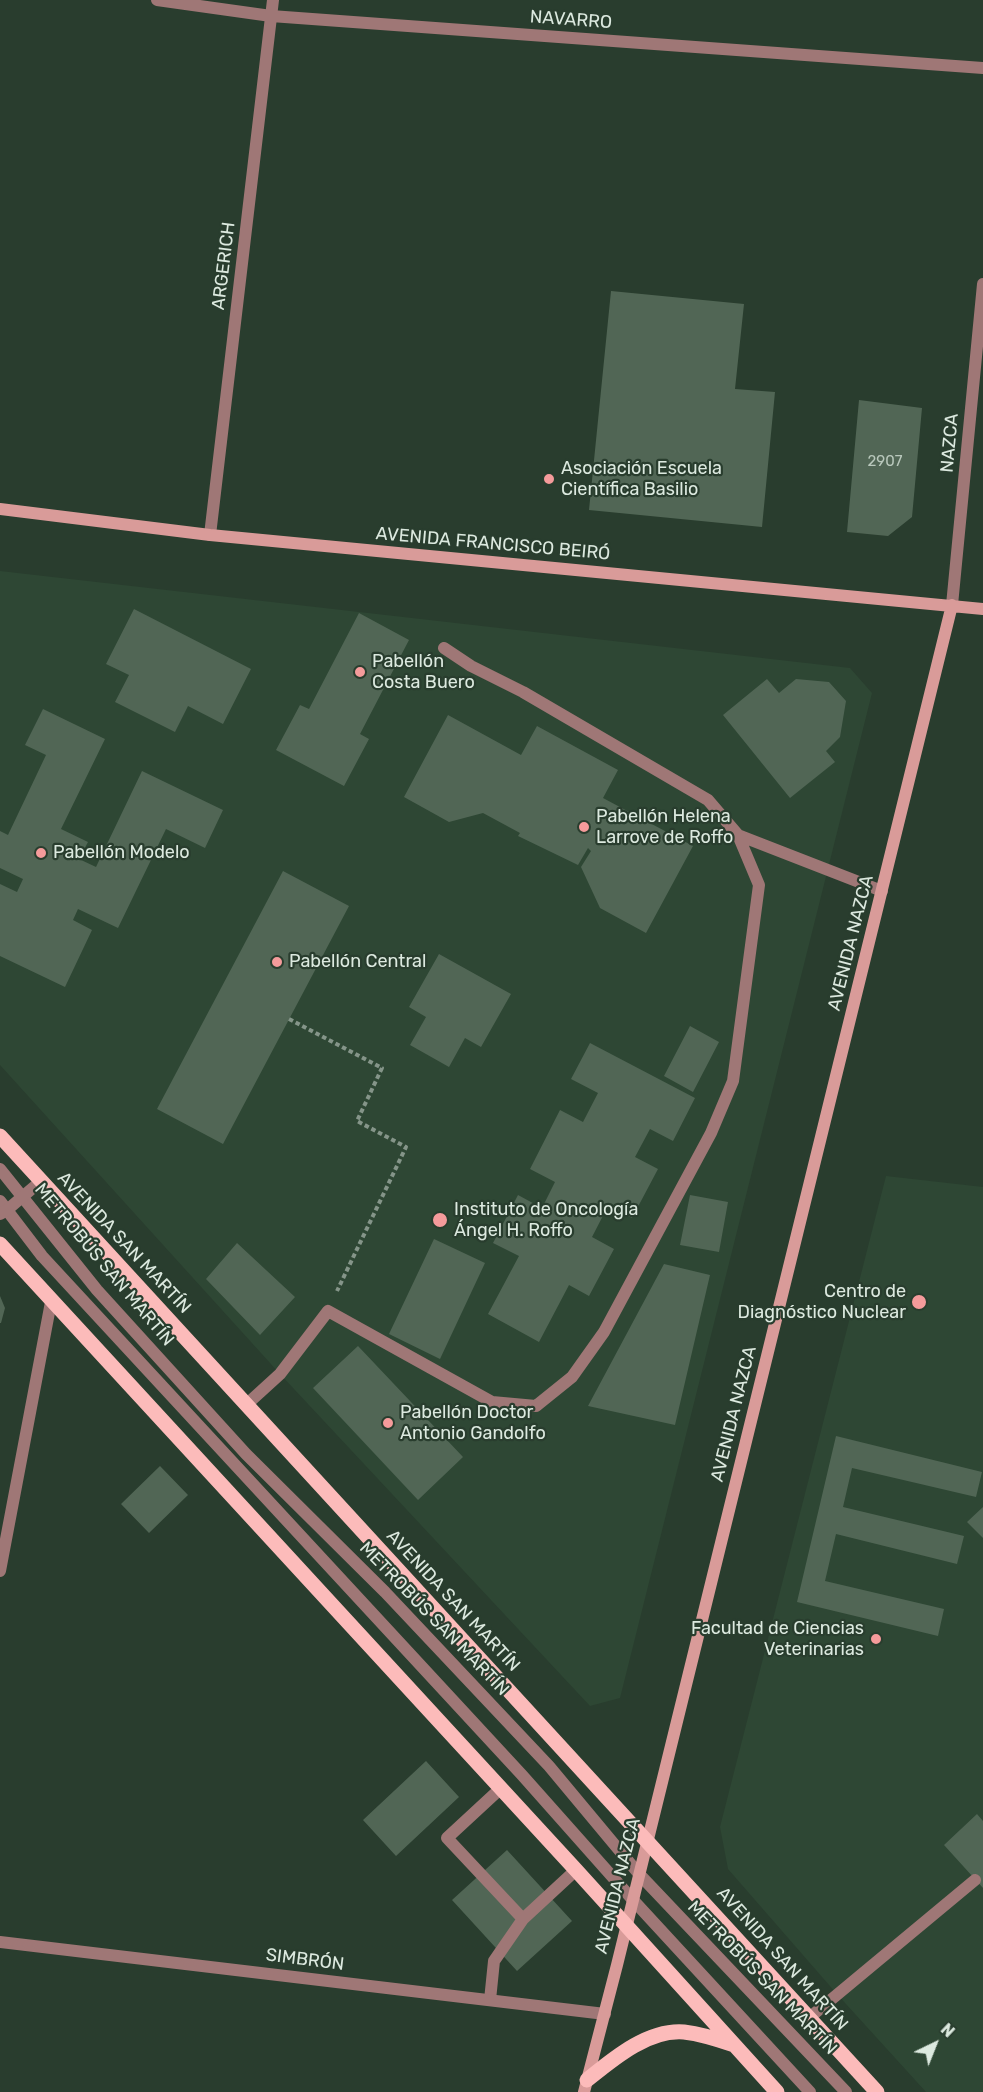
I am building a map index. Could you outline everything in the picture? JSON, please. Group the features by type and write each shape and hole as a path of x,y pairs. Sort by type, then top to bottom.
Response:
{"main road":[{"name":"AVENIDA FRANCISCO BEIRÓ","path":"0,509 210,535 983,609"},
{"name":"AVENIDA NAZCA","path":"585,2086 605,2014 952,605"},
{"name":"AVENIDA SAN MARTÍN","path":"0,1136 877,2092"},
{"path":"0,1244 777,2092"},
{"path":"585,2086 613,2059 651,2037 682,2032 711,2037 735,2045"}],"street":[{"name":"NAVARRO","path":"157,0 271,15 983,68"},
{"name":"ARGERICH","path":"210,535 273,0"},
{"name":"NAZCA","path":"952,605 983,284"},
{"path":"246,1405 279,1374 328,1311 492,1402 536,1406 572,1377 610,1322 711,1133 733,1081 759,885 738,835 708,800 523,692 471,666 444,648"},
{"path":"738,835 882,891"},
{"name":"METROBÚS SAN MARTÍN","path":"0,1169 96,1290 246,1454 385,1592 549,1766 639,1874 846,2092"},
{"path":"2,1208 24,1197 41,1182"},
{"name":"METROBÚS SAN MARTÍN","path":"2,1208 42,1256 522,1775 633,1900 810,2092"},
{"path":"0,1571 51,1302"},
{"path":"500,1789 447,1838 523,1919"},
{"path":"490,2000 494,1961 523,1919 576,1870"},
{"path":"809,2018 975,1880"},
{"name":"SIMBRÓN","path":"0,1942 605,2014"}],"path":[{"path":"289,1019 382,1068 357,1121 406,1147 328,1311"}],"shaded area":[{"name":"Instituto de Oncología Ángel H. Roffo","path":"0,571 850,668 872,693 620,1698 590,1706 280,1374 0,1065"},
{"name":"Facultad de Ciencias Veterinarias","path":"886,1176 983,1187 983,2092 926,2092 728,1869 720,1827"}],"building":[{"path":"611,291 744,304 735,389 775,392 762,527 589,510"},
{"path":"859,400 922,408 912,517 888,536 847,532"},
{"path":"134,609 251,669 223,724 188,706 175,732 115,702 129,675 106,664"},
{"name":"Pabellón Costa Buero","path":"359,613 409,640 360,734 369,739 344,786 276,750 300,705 309,709"},
{"path":"767,679 779,693 796,679 829,682 846,701 840,737 826,751 835,762 790,798 723,715"},
{"name":"Pabellón Modelo","path":"43,709 105,739 61,829 88,842 79,859 96,867 142,771 223,810 205,848 166,829 118,928 78,909 73,920 92,930 65,987 0,956 0,884 17,892 23,879 0,868 0,831 8,835 46,755 25,745"},
{"name":"Pabellón Helena Larrove de Roffo","path":"448,715 521,755 537,726 618,770 603,798 693,846 646,933 600,908 581,867 591,851 588,848 578,865 518,836 520,833 483,813 449,822 404,797"},
{"name":"Pabellón Central","path":"283,871 349,906 223,1144 157,1109"},
{"path":"439,954 511,994 481,1047 465,1038 449,1067 410,1045 426,1017 409,1007"},
{"path":"690,1026 719,1042 693,1092 664,1076"},
{"path":"590,1043 695,1098 673,1141 650,1129 635,1157 658,1169 632,1218 608,1206 592,1237 614,1249 589,1296 569,1285 539,1342 488,1314 519,1256 493,1243 518,1195 542,1208 555,1182 530,1169 560,1110 583,1122 598,1093 571,1079"},
{"path":"690,1195 728,1202 719,1252 680,1245"},
{"path":"434,1239 485,1263 440,1359 389,1334"},
{"path":"237,1243 295,1297 260,1335 206,1279"},
{"path":"664,1264 710,1275 675,1425 588,1406"},
{"path":"0,1296 5,1308 1,1323 0,1323"},
{"name":"Pabellón Doctor Antonio Gandolfo","path":"358,1346 463,1457 418,1500 313,1388"},
{"path":"836,1436 982,1472 976,1497 852,1468 843,1507 964,1536 957,1564 836,1534 825,1581 944,1609 938,1636 797,1602"},
{"path":"160,1466 188,1495 149,1533 121,1504"},
{"path":"983,1507 983,1538 967,1522"},
{"path":"426,1761 459,1797 396,1856 363,1820"},
{"path":"977,1814 983,1821 983,1888 944,1845"},
{"path":"507,1850 572,1921 517,1971 452,1900"}],"place":[{"name":"Asociación Escuela Científica Basilio","path":"549,479"},
{"name":"Pabellón Costa Buero","path":"360,672"},
{"name":"Pabellón Helena Larrove de Roffo","path":"584,827"},
{"name":"Pabellón Modelo","path":"41,853"},
{"name":"Pabellón Central","path":"277,962"},
{"name":"Instituto de Oncología Ángel H. Roffo","path":"440,1220"},
{"name":"Centro de Diagnóstico Nuclear","path":"919,1302"},
{"name":"Pabellón Doctor Antonio Gandolfo","path":"388,1423"},
{"name":"Facultad de Ciencias Veterinarias","path":"876,1639"}]}
